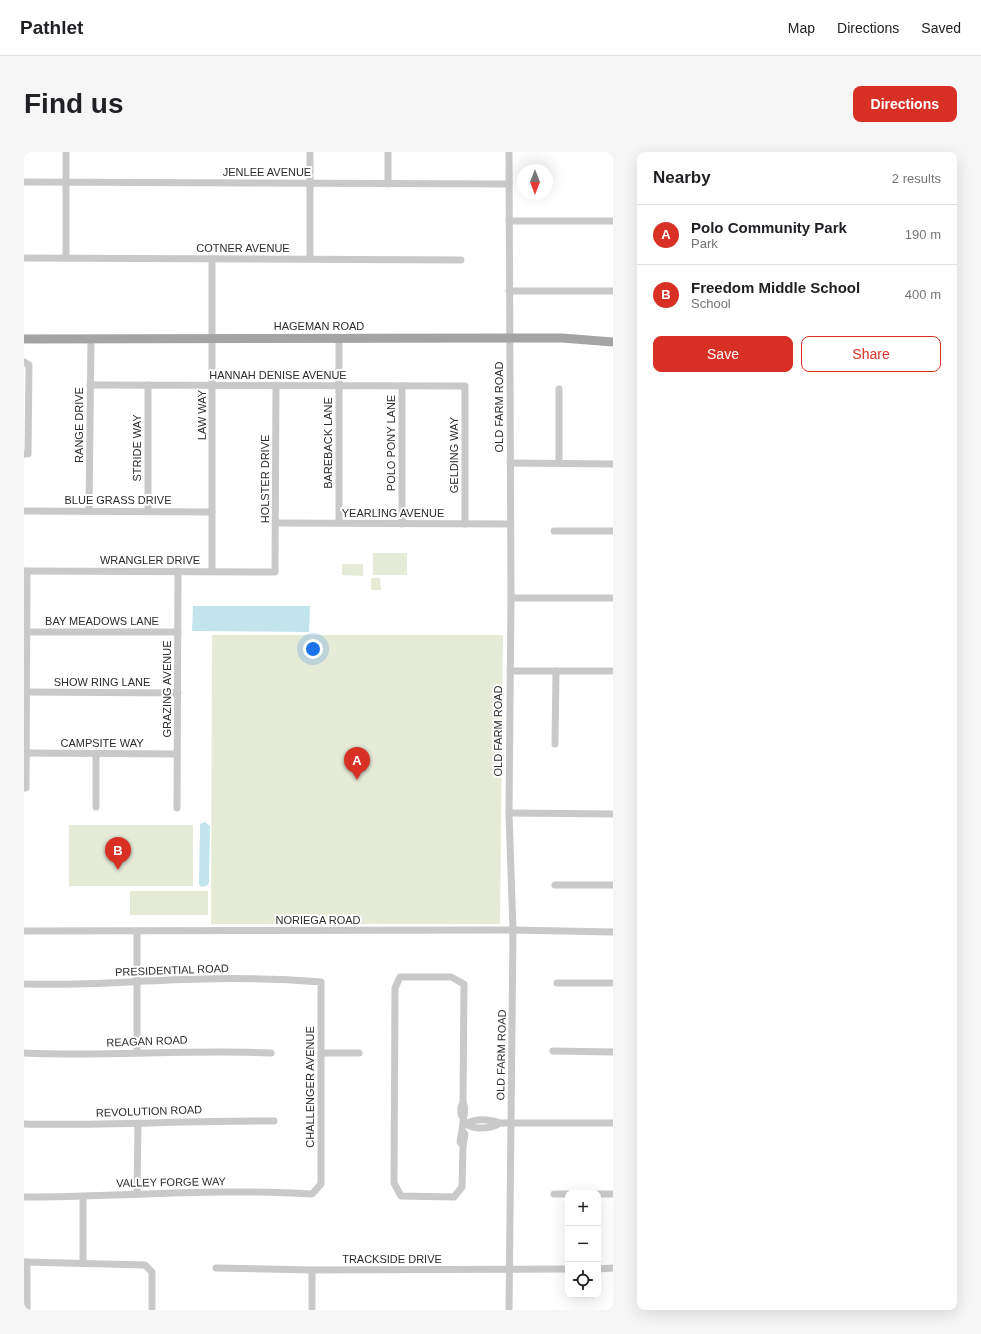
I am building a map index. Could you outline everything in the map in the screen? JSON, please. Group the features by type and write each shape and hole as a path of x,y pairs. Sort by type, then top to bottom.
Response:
{"main road":[{"name":"HAGEMAN ROAD","path":"24,339 573,338 613,342"}],"street":[{"path":"66,152 66,258"},
{"path":"310,152 310,259"},
{"path":"388,152 388,184"},
{"name":"OLD FARM ROAD","path":"509,152 511,598 509,813 513,930 509,1310"},
{"name":"JENLEE AVENUE","path":"24,182 509,184"},
{"path":"509,221 613,221"},
{"name":"COTNER AVENUE","path":"24,258 461,260"},
{"name":"LAW WAY","path":"212,259 212,571"},
{"path":"509,291 613,291"},
{"name":"BAREBACK LANE","path":"339,524 340,338"},
{"name":"RANGE DRIVE","path":"89,511 91,339"},
{"path":"24,362 28,365 28,454 24,454"},
{"name":"HANNAH DENISE AVENUE","path":"90,385 465,386"},
{"name":"STRIDE WAY","path":"148,385 148,511"},
{"name":"HOLSTER DRIVE","path":"275,572 276,386"},
{"name":"POLO PONY LANE","path":"402,386 402,524"},
{"name":"GELDING WAY","path":"465,386 465,524"},
{"path":"559,389 559,463"},
{"path":"510,463 613,464"},
{"name":"BLUE GRASS DRIVE","path":"24,511 212,512"},
{"name":"YEARLING AVENUE","path":"276,523 510,524"},
{"path":"554,530 613,531"},
{"path":"25,788 27,692 26,571"},
{"name":"WRANGLER DRIVE","path":"26,571 275,572"},
{"name":"GRAZING AVENUE","path":"177,808 178,571"},
{"path":"511,598 613,598"},
{"name":"BAY MEADOWS LANE","path":"27,632 178,632"},
{"path":"510,671 613,671"},
{"path":"556,671 556,744"},
{"name":"SHOW RING LANE","path":"27,692 178,693"},
{"name":"CAMPSITE WAY","path":"26,753 177,754"},
{"path":"96,754 96,807"},
{"path":"509,813 613,814"},
{"path":"554,885 613,885"},
{"name":"NORIEGA ROAD","path":"24,931 513,930 613,932"},
{"path":"137,1052 138,931"},
{"path":"400,977 451,977 464,984 464,1122 463,1132 460,1134 460,1142 463,1146 462,1187 454,1196 401,1196 394,1183 394,988 400,977"},
{"name":"PRESIDENTIAL ROAD","path":"24,984 77,984 242,978 321,982"},
{"name":"CHALLENGER AVENUE","path":"316,1189 321,1184 321,982"},
{"path":"557,983 613,983"},
{"name":"REAGAN ROAD","path":"24,1053 78,1054 222,1051 271,1052"},
{"path":"553,1051 613,1052"},
{"path":"321,1053 359,1053"},
{"name":"REVOLUTION ROAD","path":"24,1124 138,1124 200,1120 274,1121"},
{"path":"464,1122 471,1120 494,1120 500,1123 613,1123"},
{"path":"138,1124 138,1193"},
{"name":"VALLEY FORGE WAY","path":"24,1197 83,1197 138,1193 270,1191 312,1194 316,1189"},
{"path":"554,1194 565,1194"},
{"path":"601,1194 613,1194"},
{"path":"83,1197 83,1263"},
{"path":"27,1310 25,1262 145,1265 152,1272 152,1310"},
{"name":"TRACKSIDE DRIVE","path":"216,1268 312,1270 565,1269"},
{"path":"601,1269 613,1268"},
{"path":"312,1270 312,1310"}],"green space":[{"path":"373,553 407,553 407,575 373,575"},
{"path":"342,564 363,564 363,576 342,575"},
{"path":"371,578 380,578 381,590 371,590"},
{"path":"212,635 503,635 500,924 211,924"},
{"path":"69,825 193,825 193,886 69,886"},
{"path":"130,891 208,891 208,915 130,915"}],"water":[{"path":"193,606 310,606 309,632 192,631"},
{"path":"205,822 210,826 209,882 207,886 201,887 199,884 200,824"}],"place":[{"name":"Polo Community Park","path":"357,780"},
{"name":"Freedom Middle School","path":"118,870"}]}
